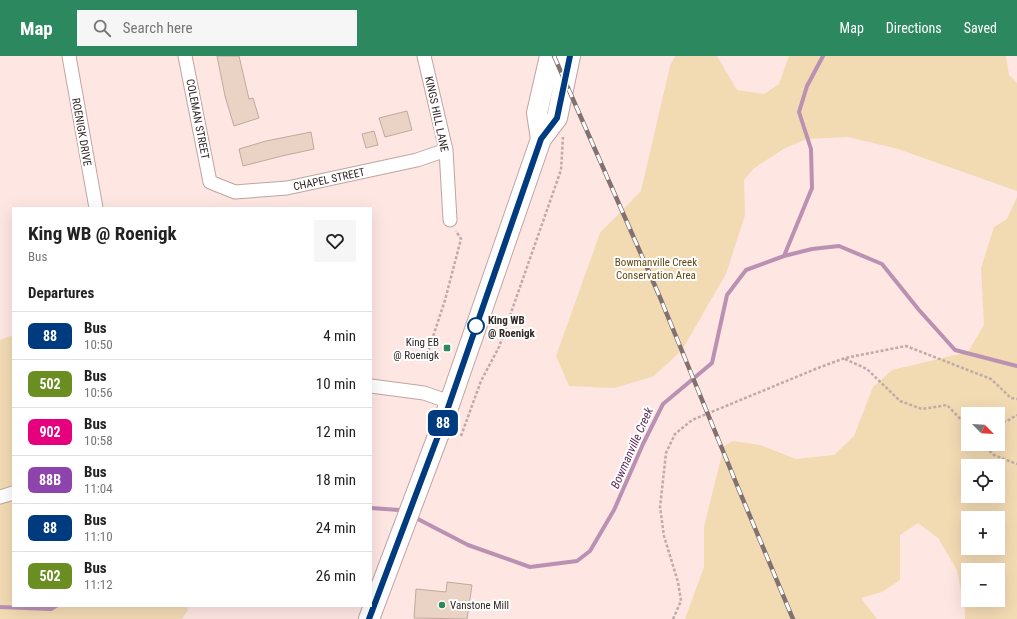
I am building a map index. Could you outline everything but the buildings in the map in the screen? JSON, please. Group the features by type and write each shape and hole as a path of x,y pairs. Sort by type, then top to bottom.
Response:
{"main road":[{"path":"541,139 537,113 550,56"},
{"path":"369,619 441,428 541,139 557,118 570,56"}],"street":[{"name":"ROENIGK DRIVE","path":"69,56 96,207"},
{"name":"COLEMAN STREET","path":"185,56 210,182"},
{"name":"KINGS HILL LANE","path":"424,56 446,150 450,220"},
{"name":"CHAPEL STREET","path":"210,182 235,192 287,188 417,160 446,150"},
{"path":"372,386 424,393 450,402"},
{"path":"0,497 12,493"}],"path":[{"path":"461,436 481,382 499,347 561,170 563,136"},
{"path":"434,362 427,355 445,300 461,239 450,220"},
{"path":"673,619 681,601 678,582 664,536 660,507 666,453 675,434 692,420 845,358 906,346 991,379 1011,398 1017,399"},
{"path":"845,358 867,369 900,401 922,409 947,405 961,420"},
{"path":"1005,421 1017,415"},
{"path":"990,451 1017,464"}],"green space":[{"name":"Bowmanville Creek Conservation Area","path":"675,56 717,56 737,90 764,94 779,84 789,56 1006,56 1009,75 1017,83 1017,191 898,149 848,137 807,139 785,148 753,169 744,180 745,215 726,274 682,350 654,376 615,388 569,386 556,356 600,233 641,191 670,66"},
{"path":"1017,197 1017,619 965,619 964,607 1005,607 1005,563 961,563 961,590 957,570 938,538 918,523 900,535 900,580 882,592 861,598 877,619 685,619 704,567 704,527 724,446 733,441 760,445 796,459 834,455 854,436 873,387 892,370 968,352 984,325 981,268 994,227 1007,219"},
{"path":"12,335 12,607 187,607 188,610 182,619 0,619 0,340"}],"waterway":[{"path":"784,256 812,188 811,149 799,112 807,86 823,56"},
{"name":"Bowmanville Creek","path":"414,517 468,545 530,567 577,561 590,551 614,510 643,444 663,404 712,363 727,295 746,270 784,256 812,249 839,246 882,264 919,310 955,350 1017,366"},
{"name":"Bowmanville Creek","path":"372,508 399,510 404,512"},
{"name":"Bowmanville Creek","path":"0,607 51,609 54,607"}],"railway":[{"path":"554,56 659,295 793,619"}],"bus line":[{"name":"88","path":"369,619 441,428 541,139 557,118 570,56"}],"place":[{"name":"King WB @ Roenigk","path":"476,326"},
{"name":"King EB @ Roenigk","path":"447,348"},
{"name":"Vanstone Mill","path":"442,605"}]}
